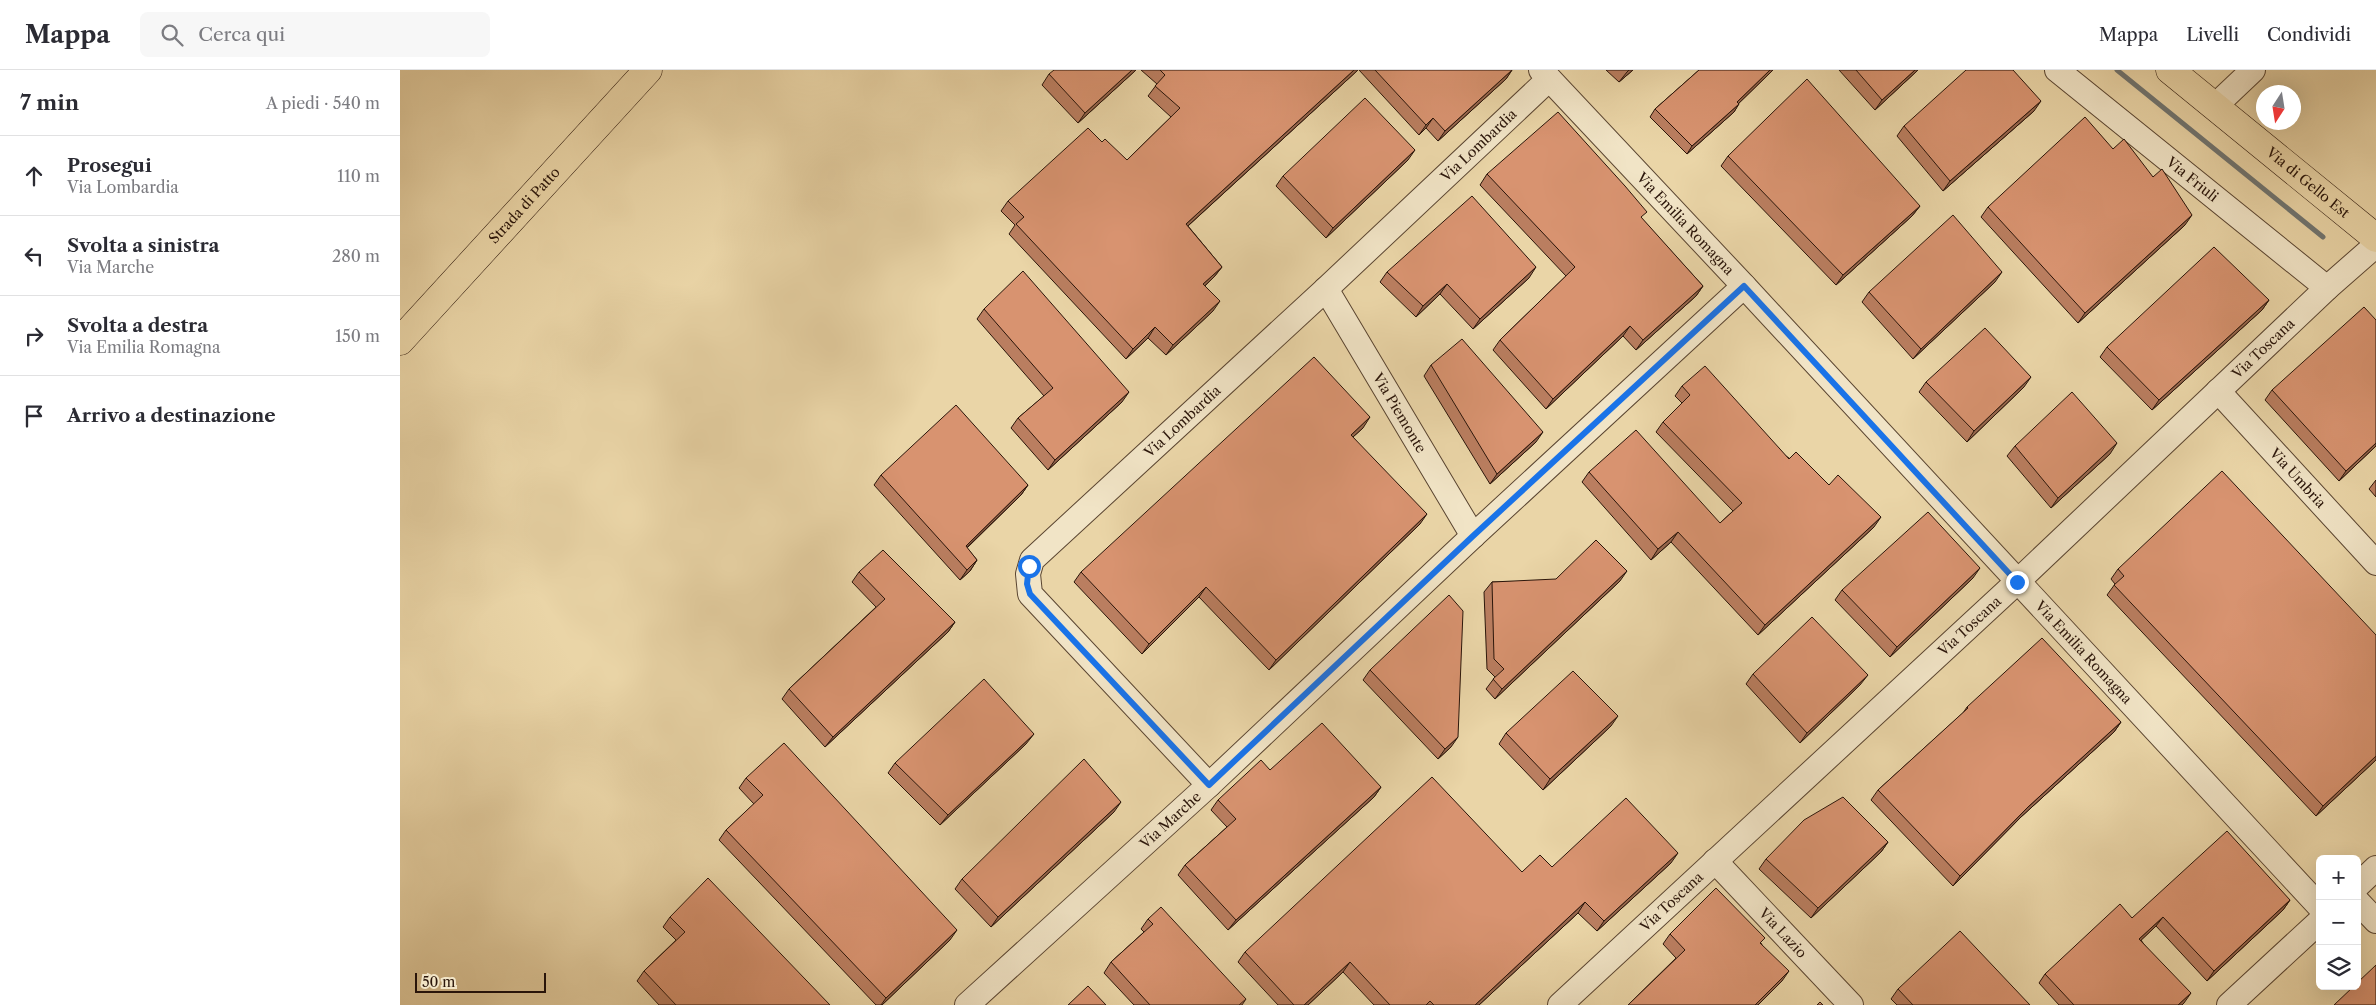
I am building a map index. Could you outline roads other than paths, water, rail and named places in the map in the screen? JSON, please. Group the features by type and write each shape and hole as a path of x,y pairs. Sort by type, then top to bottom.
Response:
{"main road":[{"name":"Strada di Patto","path":"400,341 648,70"},
{"name":"Via di Gello Est","path":"2170,70 2376,238"}],"street":[{"name":"Via Friuli","path":"2057,70 2327,288"},
{"path":"2215,106 2253,70"},
{"name":"Via Emilia Romagna","path":"1545,74 2316,903"},
{"name":"Via Lombardia","path":"1209,785 1030,594 1027,584 1029,566 1035,556 1326,289 1545,74"},
{"name":"Via Toscana","path":"1560,1005 2017,582 2327,288 2376,245"},
{"name":"Via Marche","path":"967,1005 1209,785 1473,536 1744,286"},
{"name":"Via Piemonte","path":"1326,289 1473,536"},
{"name":"Via Umbria","path":"2218,392 2376,564"},
{"name":"Via Lazio","path":"1716,861 1851,1005"},
{"path":"2361,882 2376,868"},
{"path":"2361,905 2376,921"},
{"path":"2229,1005 2316,925"}],"waterway":[{"path":"2117,70 2323,237"}]}
